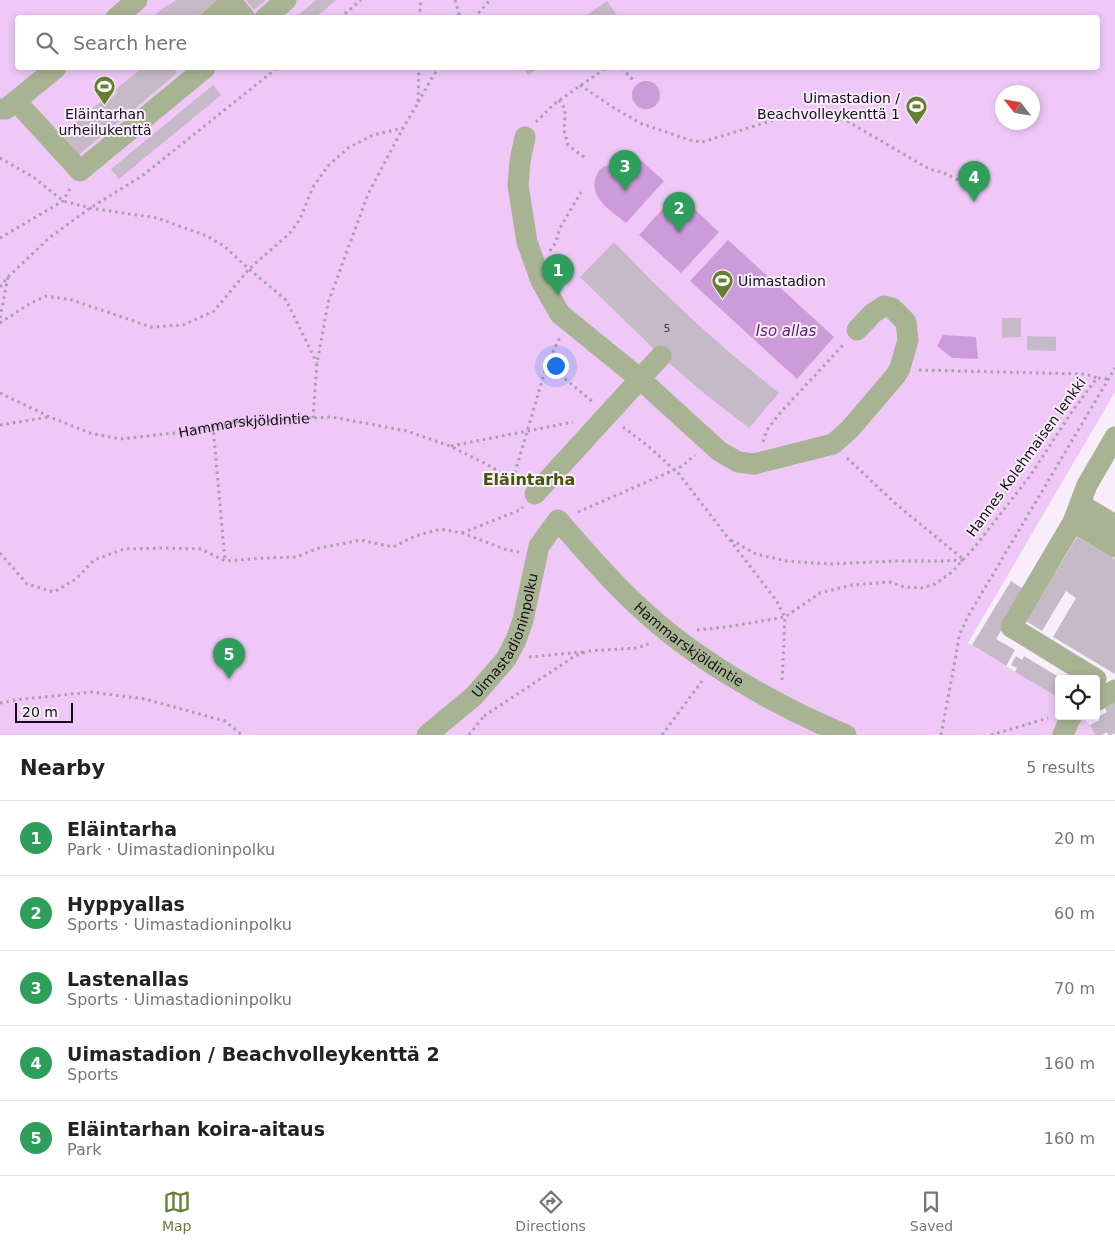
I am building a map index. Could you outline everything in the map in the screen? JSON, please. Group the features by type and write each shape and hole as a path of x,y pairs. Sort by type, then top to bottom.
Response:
{"street":[{"path":"268,15 286,0"},
{"path":"218,15 235,6"},
{"path":"122,15 139,7"},
{"path":"53,70 8,105 80,172 196,70"},
{"path":"525,137 518,185 527,242 541,281 560,314 640,379 719,451 738,462 754,464 833,444 850,429 896,375 900,368 908,340 906,322 892,308 884,306 873,313 857,330"},
{"path":"535,494 661,356"},
{"path":"1089,675 1011,627 1076,513 1087,485 1115,437"},
{"path":"1076,513 1115,525"},
{"path":"1076,513 1115,547"},
{"name":"Uimastadioninpolku","path":"427,735 474,696 506,659 516,640 523,620 539,546 558,520"},
{"name":"Hammarskjöldintie","path":"558,520 620,589 640,609 674,636 714,665 781,704 846,735"},
{"path":"1100,681 1115,690 1100,699"}],"path":[{"path":"344,15 361,0"},
{"path":"419,15 420,0"},
{"path":"455,0 459,15"},
{"path":"477,15 490,0"},
{"path":"0,287 8,276 49,238 90,208 142,176 275,70"},
{"path":"418,103 419,70"},
{"path":"313,418 317,363 328,303 368,194 437,70"},
{"path":"525,137 539,119 559,100 603,70"},
{"path":"624,70 633,80"},
{"path":"580,84 614,108 642,124 690,140 702,142 791,115 824,115 847,121 929,169 944,173 962,182"},
{"path":"559,100 565,109 564,130 568,145 587,159"},
{"path":"0,323 29,304 46,296 72,300 151,327 183,325 214,311 249,269 290,233 300,219 313,187 329,165 348,148 373,135 403,128"},
{"path":"0,158 33,177 64,201 90,208 157,218 207,236 224,246 286,300 317,363"},
{"path":"536,269 556,242 560,228 581,192"},
{"path":"0,238 64,201"},
{"path":"0,318 8,276"},
{"path":"513,479 547,364 568,320"},
{"path":"754,464 767,430 790,402 857,330"},
{"path":"547,364 648,446 679,474 776,600 785,617 781,704"},
{"path":"900,368 910,370 1085,374 1098,378"},
{"name":"Hannes Kolehmaisen lenkki","path":"506,659 636,648 686,631 726,627 785,617 820,593 852,586 890,582 904,587 922,588 935,584 952,572 963,560 1030,476 1071,413 1098,378 1108,380 1115,368"},
{"path":"941,735 958,636 966,618 1108,380"},
{"name":"Hammarskjöldintie","path":"0,393 50,417 90,433 120,439 183,432 236,422 332,417 407,431 450,446 488,465"},
{"path":"450,446 608,414"},
{"path":"0,425 50,417"},
{"path":"213,426 225,562"},
{"path":"558,520 682,466 710,442"},
{"path":"833,444 897,505 963,560"},
{"path":"462,533 520,510 535,494"},
{"path":"0,553 27,584 54,592 76,579 94,560 124,549 201,549 225,562 296,557 318,548 361,540 393,546 415,536 441,530 462,533 507,550 537,556"},
{"path":"728,538 756,554 786,562 830,564 963,560"},
{"path":"484,716 575,656 588,651"},
{"path":"662,735 714,665"},
{"path":"0,703 91,692 145,699 225,721 242,735"},
{"path":"991,735 1045,719 1059,717 1068,724"}],"shaded area":[{"name":"Eläintarha","path":"0,0 1115,0 1115,392 968,643 1055,696 1055,720 1085,720 1095,735 0,735"}],"water":[{"path":"646,81 656,85 660,95 656,105 646,109 636,105 632,95 636,85"},
{"path":"636,156 664,181 626,223 608,209 598,198 594,185 597,175 603,167 628,162"},
{"path":"677,193 719,232 681,273 639,235"},
{"name":"Iso allas","path":"728,240 834,337 797,379 690,281"},
{"path":"943,335 976,337 978,359 952,358 937,346"}],"building":[{"path":"176,0 217,0 202,13 204,15 156,14"},
{"path":"246,0 266,0 254,10"},
{"path":"316,0 336,0 318,15 298,15"},
{"path":"607,1 616,14 615,15 587,15"},
{"path":"140,70 175,70 177,73 132,111 129,108 121,115 123,118 77,156 60,135 106,97 108,101 117,93 115,90"},
{"path":"524,70 537,70 528,75"},
{"path":"213,85 221,95 119,179 111,169"},
{"path":"614,242 693,320 779,393 749,428 706,395 661,356 580,277"},
{"path":"1002,318 1021,318 1021,337 1002,338"},
{"path":"1027,336 1056,337 1056,351 1027,350"},
{"path":"1077,537 1115,559 1115,674 1053,637 1076,598 1066,591 1042,631 1026,621"},
{"path":"1011,581 1025,590 996,639 1015,650 1006,666 972,645"},
{"path":"1016,656 1022,660 1024,656 1055,675 1055,696 1015,672 1017,668 1011,665"},
{"path":"1115,702 1115,733 1108,735 1107,732 1102,735 1095,735 1090,725 1100,720 1100,716 1107,712 1105,708"}],"place":[{"name":"Eläintarhan urheilukenttä","path":"105,105"},
{"name":"Uimastadion / Beachvolleykenttä 1","path":"916,125"},
{"name":"Lastenallas","path":"625,191"},
{"name":"Uimastadion / Beachvolleykenttä 2","path":"974,202"},
{"name":"Hyppyallas","path":"679,233"},
{"name":"Eläintarha","path":"558,295"},
{"name":"Uimastadion","path":"722,300"},
{"name":"Eläintarhan koira-aitaus","path":"229,679"}],"district":[{"name":"Eläintarha","path":"529,479"}]}
